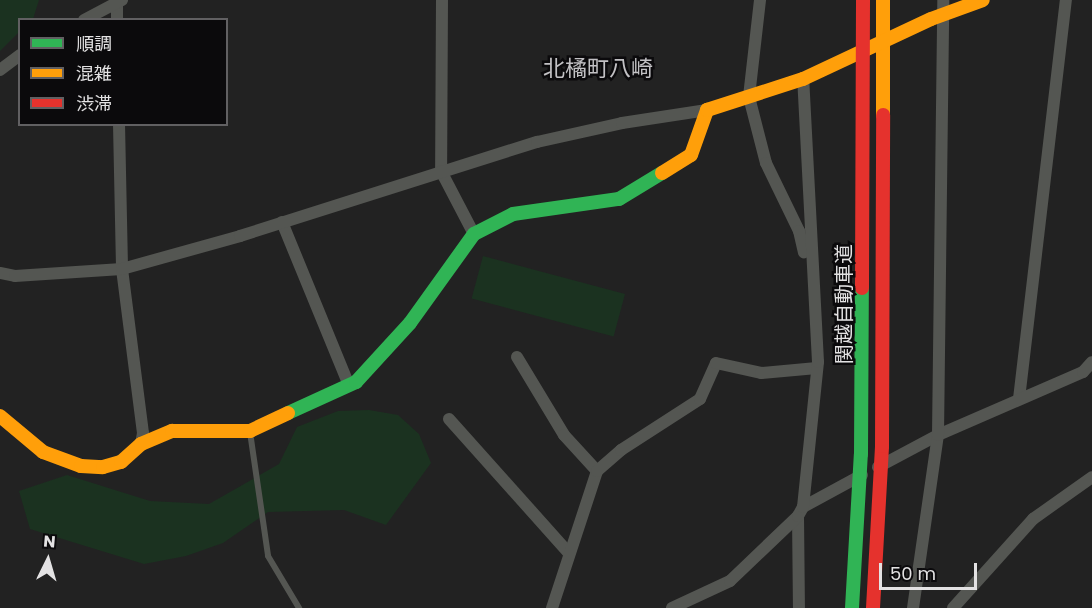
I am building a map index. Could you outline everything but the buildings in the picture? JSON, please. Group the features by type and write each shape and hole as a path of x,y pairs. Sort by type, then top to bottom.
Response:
{"main road":[{"name":"関越自動車道","path":"852,608 862,432 863,0"},
{"name":"関越自動車道","path":"873,608 883,422 883,0"},
{"path":"0,416 43,452 81,466 102,467 121,462 141,444 172,431 250,431 349,385 410,323 474,234 513,214 542,207 619,199 691,155 706,110 809,76 937,17 983,0"}],"street":[{"path":"442,0 441,171 474,234"},
{"path":"760,0 749,97 766,163 799,231 810,273"},
{"path":"913,608 933,438 937,17 943,0"},
{"path":"1019,399 1066,0"},
{"path":"88,18 119,2"},
{"path":"117,18 119,2"},
{"path":"0,70 18,56"},
{"path":"799,608 800,512 817,368 810,273 809,76"},
{"path":"0,273 15,276 122,269 548,139 706,110"},
{"path":"119,126 122,269 143,433 141,444"},
{"path":"282,222 349,385"},
{"path":"517,357 564,435 597,471"},
{"path":"672,608 730,581 817,497 933,438 1083,372 1092,362"},
{"path":"552,608 597,471 621,450 700,399 716,363 761,373 817,368"},
{"path":"449,419 569,553"},
{"path":"953,608 1033,519 1092,477"}],"lane":[{"path":"250,431 268,556 299,608"}],"green space":[{"path":"0,0 39,0 33,18 18,18 18,33 0,51"},
{"path":"483,256 625,294 614,337 472,299"},
{"path":"369,410 398,415 419,434 431,463 386,525 344,510 268,512 223,543 186,556 144,564 30,529 19,491 67,475 150,501 209,504 279,464 297,427 338,411"}],"traffic: fast":[{"path":"288,413 356,382 410,323 474,234 513,214 619,199 662,173"},
{"path":"852,608 861,454 862,288"}],"traffic: slow":[{"path":"883,0 883,115"},
{"path":"662,173 691,155 707,110 803,79 931,19 983,0"},
{"path":"0,416 43,452 81,466 103,467 121,462 141,444 172,431 250,431 288,413"}],"traffic: jam":[{"path":"862,288 863,0"},
{"path":"873,608 882,446 883,115"}],"district":[{"name":"北橘町八崎","path":"598,69"}]}
